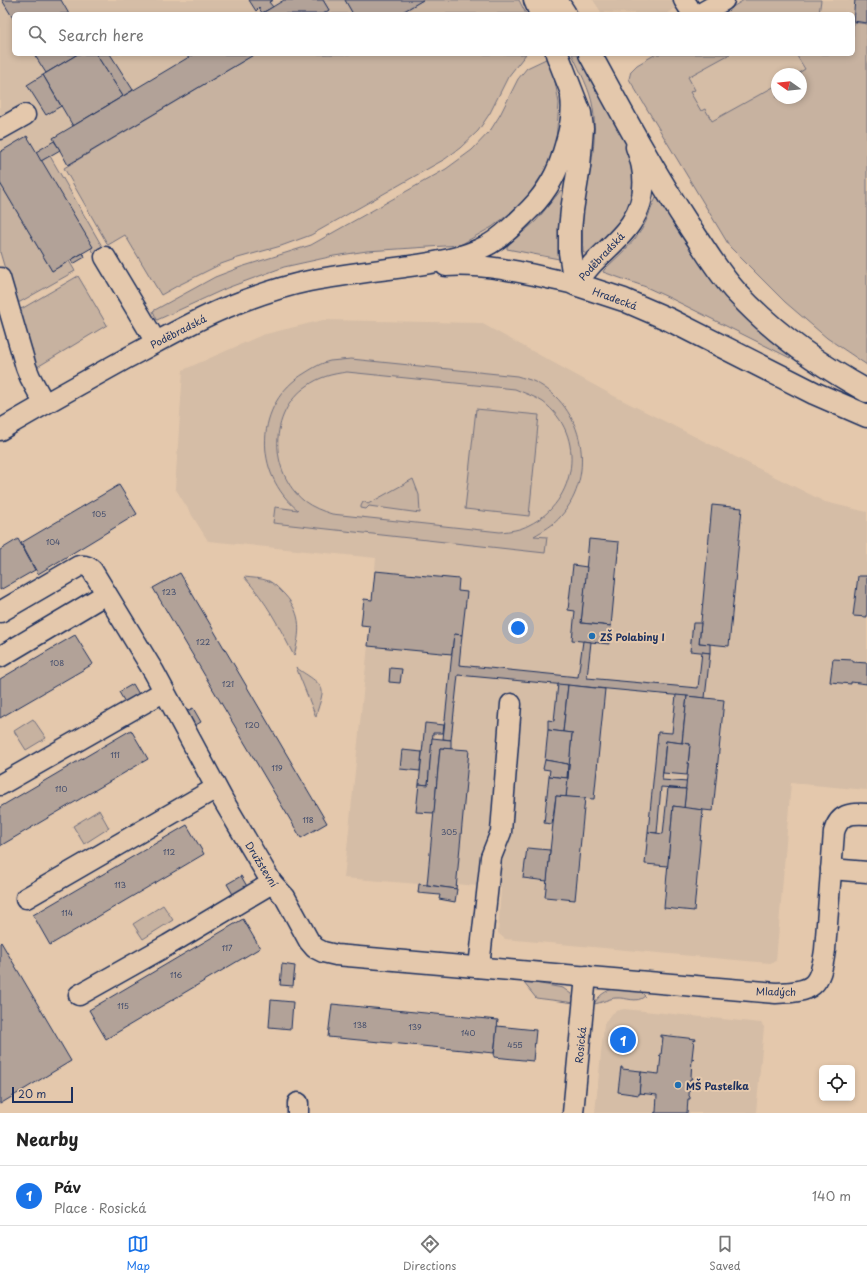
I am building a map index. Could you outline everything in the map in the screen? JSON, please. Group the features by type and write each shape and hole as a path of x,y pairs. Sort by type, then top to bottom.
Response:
{"main road":[{"path":"535,0 540,12"},
{"path":"556,0 564,12"},
{"path":"558,56 580,113 582,128 579,167 570,230 570,252 575,284"},
{"path":"591,56 668,194 718,271 736,293 755,312 814,358 842,377 867,391"},
{"name":"Hradecká","path":"575,284 624,300 668,319 814,393 867,416"}],"street":[{"path":"684,0 692,12"},
{"path":"703,12 724,0"},
{"name":"Poděbradská","path":"0,430 44,403 156,342 225,308 278,289 371,271 433,262 474,252 487,246 532,208 544,194 553,179 566,143 572,109 571,95 566,78"},
{"name":"Poděbradská","path":"371,271 475,266 523,273 575,284 631,223 639,209 642,197 644,182 641,159 616,103"},
{"path":"0,129 25,115"},
{"path":"105,257 156,342"},
{"path":"0,278 26,367 44,403"},
{"name":"Družstevní","path":"0,612 72,569 84,565 92,570 154,672 163,692 216,788 272,883 285,898 309,941 315,948 336,955 586,976"},
{"path":"0,657 106,594"},
{"path":"0,785 163,692"},
{"path":"479,967 491,857 501,832 511,704"},
{"path":"26,898 216,788"},
{"name":"Mladých","path":"586,976 776,993 807,990 817,980 823,967 826,950 831,869 836,824 843,817 849,814 867,814"},
{"path":"831,869 867,872"},
{"path":"79,995 168,945 272,883"},
{"name":"Rosická","path":"573,1113 586,976"}],"shaded area":[{"path":"0,0 323,0 329,10 326,12 12,12 12,56 252,56 68,165 60,150 42,161 93,247 52,271 0,183"},
{"path":"323,0 345,0 352,12 326,12 329,10"},
{"path":"423,0 519,0 525,12 402,12"},
{"path":"593,0 688,0 669,12 601,12"},
{"path":"744,0 821,0 819,12 724,12"},
{"path":"767,0 867,0 867,276 694,137 674,56 855,56 855,12 746,12"},
{"path":"855,22 867,24 867,365 827,338 785,302 730,247 629,79 631,71 637,65 653,56 726,56 688,77 695,90 690,92 701,111 705,109 712,121 771,88 771,104 807,104 807,68 804,68 797,56 855,56"},
{"path":"252,56 524,56 508,77 490,113 478,131 460,148 445,159 311,235 281,246 221,264 161,295 125,235 108,245 64,168"},
{"path":"573,56 583,56 612,109 628,149 632,170 632,190 624,216 593,250 586,254 583,252 583,217 594,145 594,121 590,94"},
{"path":"548,58 554,76 559,103 556,141 549,164 526,199 492,227 460,245 367,251 334,256 284,267 227,288 157,320 153,311 215,277 241,267 311,245 446,169 472,150 490,131 500,115 518,79 527,68"},
{"path":"50,156 103,248 94,253 91,248 92,247 41,161"},
{"path":"0,183 52,271 69,261 75,271 20,302 15,303 0,252"},
{"path":"561,190 564,192 559,231 559,259 507,249 509,244 536,221"},
{"path":"656,198 707,271 792,355 790,358 646,287 603,272 638,235"},
{"path":"78,276 107,325 34,369 17,310"},
{"name":"ZŠ Polabiny I","path":"323,320 481,323 614,396 825,502 867,512 867,790 791,783 776,961 770,963 505,939 498,933 501,888 456,884 455,902 439,899 440,895 418,893 419,884 344,878 370,626 361,625 364,599 372,599 376,558 208,541 175,488 183,370 262,335"},
{"path":"351,359 517,376 535,382 552,393 565,407 574,424 580,443 582,462 579,481 572,499 561,516 549,527 534,536 547,537 545,553 273,523 275,507 298,510 283,495 273,478 267,459 266,439 269,420 276,402 288,386 311,369 327,362","holes":["347,372 515,389 533,396 543,402 557,416 566,432 571,449 570,467 566,485 558,501 545,514 522,528 500,532 332,514 317,509 304,501 292,489 284,475 279,459 278,443 280,427 285,411 294,398 307,386 321,378"]},
{"path":"476,409 539,415 529,516 465,509"},
{"path":"413,479 419,495 420,513 369,506 366,509 361,508 363,502 368,504"},
{"path":"244,577 269,581 291,602 297,617 299,632 294,656 278,624 266,605"},
{"path":"296,667 316,682 322,690 316,717"},
{"path":"33,719 46,738 26,750 14,731"},
{"path":"99,810 109,828 84,844 73,826"},
{"path":"163,905 173,920 143,939 133,924"},
{"path":"524,981 563,988 571,994 575,1003 536,998"},
{"path":"621,987 638,989 645,996 638,1000 614,998 594,1004 605,992"},
{"name":"MŠ Pastelka","path":"624,1009 761,1023 764,1027 756,1113 595,1113 604,1024 610,1015 616,1011"}],"building":[{"path":"2,0 61,0 68,12 12,12 12,17"},
{"path":"249,0 273,0 269,2 273,7 264,12 261,12 259,8 256,11"},
{"path":"284,0 323,0 329,10 326,12 264,12"},
{"path":"345,0 423,0 402,12 352,12"},
{"path":"855,0 867,0 867,23 855,21"},
{"path":"35,56 75,56 46,73"},
{"path":"75,56 97,56 123,96 73,126 43,75"},
{"path":"97,56 111,56 133,90 123,96"},
{"path":"191,56 252,56 68,165 53,138"},
{"path":"43,75 61,106 46,115 27,85"},
{"path":"27,136 93,247 52,271 0,183 0,152"},
{"path":"54,141 60,150 41,161 36,152"},
{"path":"83,253 85,257 73,264 71,260"},
{"path":"119,485 137,514 38,574 21,543"},
{"path":"712,505 742,508 729,646 699,643"},
{"path":"18,539 35,570 0,590 0,550"},
{"path":"589,539 619,542 611,626 581,623"},
{"path":"573,565 587,567 581,623 611,626 609,644 572,640 575,611 568,610"},
{"path":"375,571 459,579 458,591 467,592 462,635 454,634 452,654 368,646 370,626 361,625 364,599 372,600"},
{"path":"180,573 327,823 301,838 153,588"},
{"path":"858,576 867,576 867,617 853,616"},
{"path":"693,623 701,623 699,643 710,644 710,653 690,651"},
{"path":"454,634 462,635 459,665 578,677 583,641 591,642 587,678 698,688 702,652 710,653 705,698 458,675 451,740 443,739"},
{"path":"75,635 93,664 0,718 0,679"},
{"path":"833,659 853,660 853,662 867,663 867,684 830,682"},
{"path":"390,668 402,669 400,683 389,682"},
{"path":"133,684 140,696 126,704 119,692"},
{"path":"558,684 568,685 563,732 548,730 548,720 554,721"},
{"path":"568,685 605,689 594,799 566,797 572,733 563,732"},
{"path":"676,695 687,696 682,743 666,741 662,780 687,782 686,789 661,787 657,833 648,832 658,732 672,733"},
{"path":"687,696 724,700 713,811 684,808 690,744 682,743"},
{"path":"193,708 201,722 189,729 180,715"},
{"path":"425,723 444,725 443,733 433,733 428,785 419,784"},
{"path":"131,730 148,759 0,846 0,807"},
{"path":"548,730 572,733 568,778 568,764 545,760"},
{"path":"432,738 451,740 451,749 440,748 434,813 416,812 419,784 428,785"},
{"path":"666,741 690,744 687,775 663,773"},
{"path":"440,748 469,750 456,889 427,885"},
{"path":"402,750 422,752 420,771 400,769"},
{"path":"545,760 568,764 567,778 549,776 550,770 543,769"},
{"path":"549,776 568,778 566,797 556,796 552,824 544,823"},
{"path":"668,788 686,789 684,808 673,806 668,866 645,864 648,832 663,834"},
{"path":"556,796 585,798 575,900 545,897"},
{"path":"673,806 703,810 694,911 664,908"},
{"path":"187,825 204,854 50,945 33,915"},
{"path":"527,848 550,850 547,881 523,878"},
{"path":"241,876 248,888 234,896 227,884"},
{"path":"419,884 457,889 455,902 439,899 440,895 418,893"},
{"path":"243,919 260,948 106,1039 89,1010"},
{"path":"1,942 71,1061 0,1104 0,943"},
{"path":"282,964 295,966 293,986 280,985"},
{"path":"271,1000 293,1002 291,1029 269,1027"},
{"path":"332,1004 498,1020 494,1053 328,1037"},
{"path":"497,1026 536,1030 533,1061 494,1057"},
{"path":"661,1035 696,1039 695,1041 694,1040 692,1058 694,1060 692,1059 692,1079 690,1079 690,1099 688,1099 687,1113 654,1113 656,1112 657,1095 639,1093 641,1072 659,1074 661,1056 659,1056 661,1055 663,1037 661,1037"},
{"path":"621,1067 622,1069 641,1071 639,1095 618,1092"}],"place":[{"name":"ZŠ Polabiny I","path":"592,636"},
{"name":"Páv","path":"623,1040"},
{"name":"MŠ Pastelka","path":"678,1085"}]}
